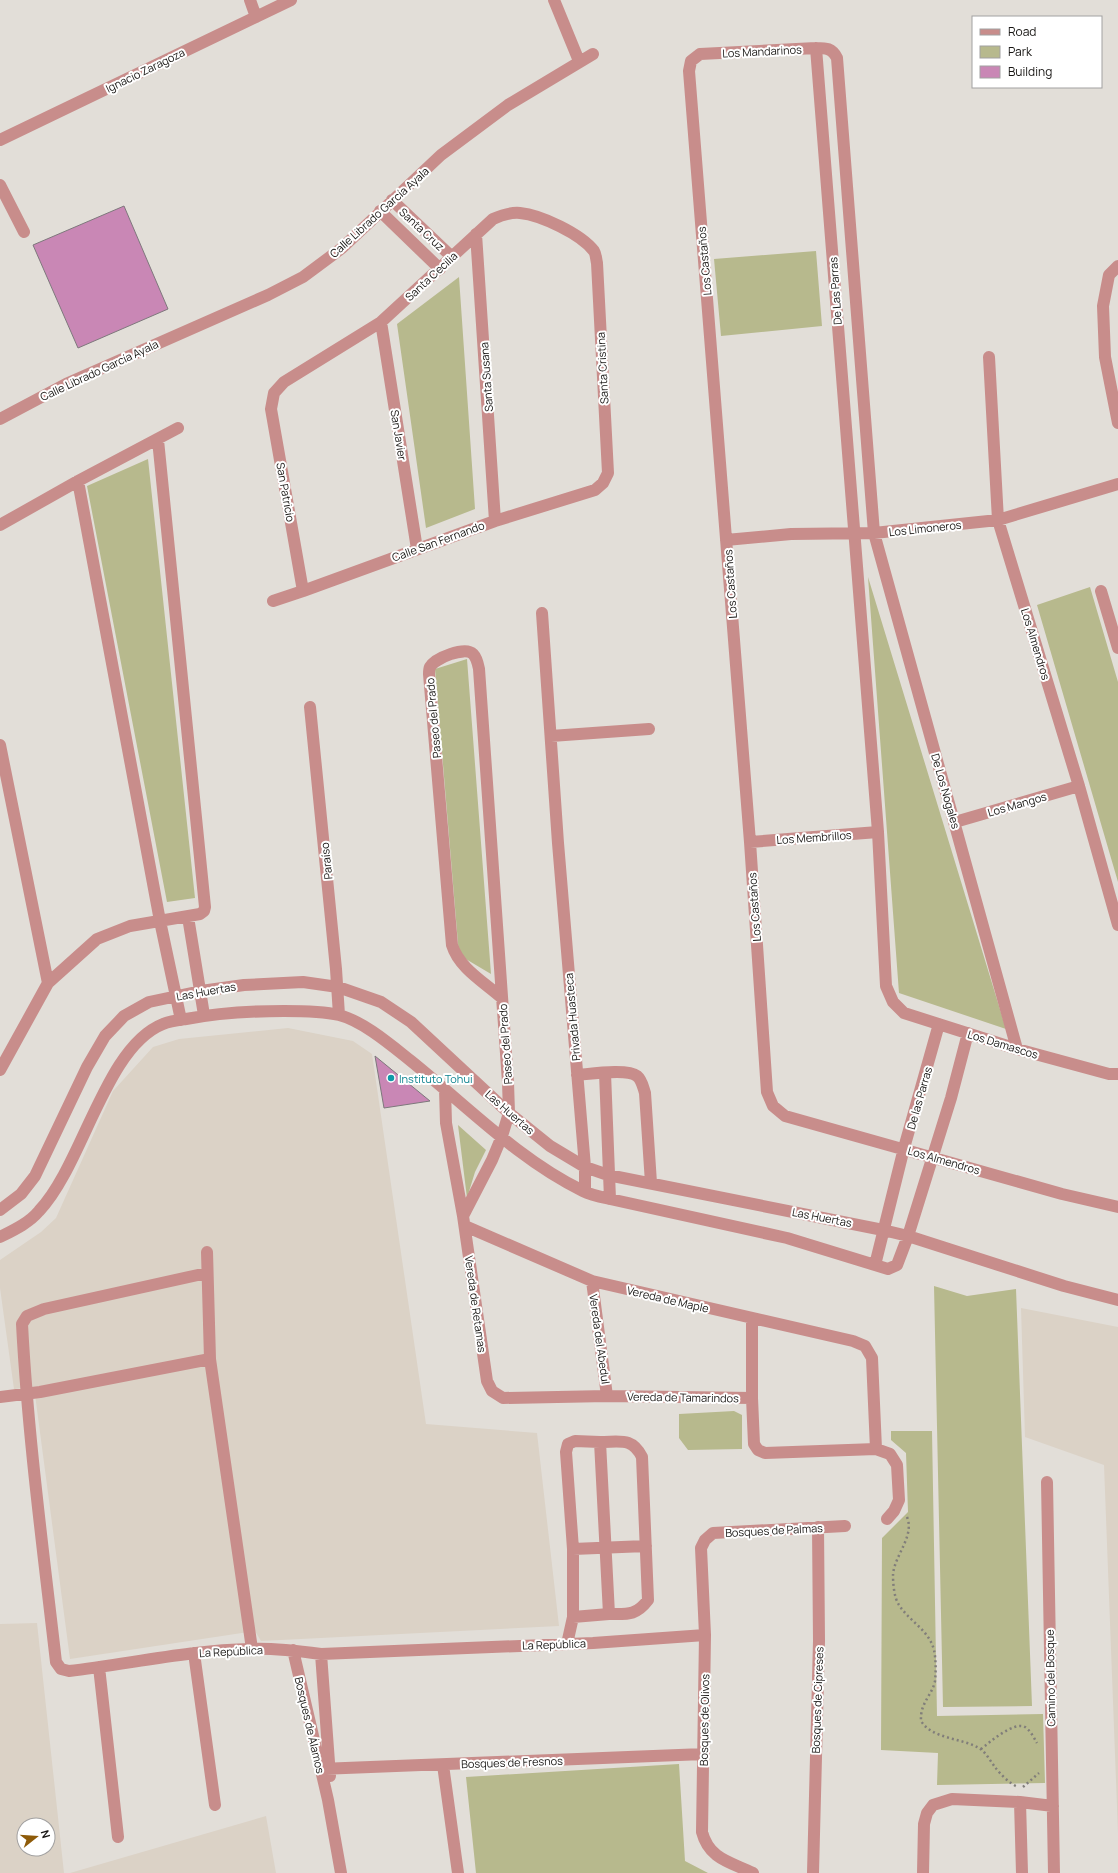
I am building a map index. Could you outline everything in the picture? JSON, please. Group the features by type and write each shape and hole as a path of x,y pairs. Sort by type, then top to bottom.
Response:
{"street":[{"path":"250,0 256,17"},
{"name":"Ignacio Zaragoza","path":"0,140 291,0"},
{"path":"554,0 579,61"},
{"name":"Los Mandarinos","path":"691,61 700,54 816,48 827,48 834,51"},
{"name":"De Las Parras","path":"816,48 854,534"},
{"name":"De Las Parras","path":"834,51 838,66 874,533"},
{"name":"Calle Librado García Ayala","path":"0,420 66,384 268,295 303,277 342,248 440,155 508,105 579,61 593,54"},
{"name":"Los Castaños","path":"691,61 688,71 750,842 767,1092 773,1106"},
{"path":"0,185 24,232"},
{"name":"Santa Cruz","path":"392,200 452,257"},
{"name":"Santa Cruz","path":"380,211 440,269"},
{"name":"Santa Cecilia","path":"274,393 284,382 381,322 440,269 476,234 493,220 506,214 521,213 547,220 572,233 595,252"},
{"name":"Santa Susana","path":"476,234 495,521"},
{"name":"Santa Cristina","path":"595,252 597,263 608,473 603,483"},
{"path":"1118,266 1109,275 1103,306 1105,357 1118,423"},
{"name":"San Javier","path":"381,322 417,549"},
{"name":"Los Almendros","path":"989,358 998,520 1079,786 1118,925"},
{"name":"San Patricio","path":"274,393 271,409 303,591"},
{"path":"0,525 78,481 158,440 178,428"},
{"path":"0,1070 48,983 97,939 130,926 188,917 200,914 204,911 205,907 158,440"},
{"path":"78,481 160,921 181,1020"},
{"name":"Calle San Fernando","path":"273,601 495,521 595,490 603,483"},
{"name":"Los Limoneros","path":"726,540 791,534 874,533 998,520 1118,484"},
{"name":"De Los Nogales","path":"874,533 1017,1049"},
{"path":"854,534 878,832"},
{"path":"1101,591 1118,648"},
{"name":"Privada Huasteca","path":"542,613 558,843 585,1167 585,1192"},
{"name":"Paseo del Prado","path":"502,998 461,964 455,955 452,945 429,674 431,666 436,662 459,651 472,653 476,659 479,669 502,998 509,1113 502,1136"},
{"name":"Paraíso","path":"310,707 338,987 339,1015"},
{"path":"551,736 649,729"},
{"path":"0,745 48,983"},
{"name":"Los Mangos","path":"955,822 1079,786"},
{"name":"Los Membrillos","path":"750,842 878,832"},
{"name":"Los Damascos","path":"878,832 886,986 893,1002 904,1013 1017,1049 1109,1074 1118,1074"},
{"path":"188,917 204,1016"},
{"name":"Las Huertas","path":"0,1210 21,1194 35,1176 87,1067 105,1036 124,1016 150,1002 201,991 244,984 303,982 338,987 381,1002 411,1022 509,1113 550,1146 585,1167 608,1175 908,1236 1064,1286 1118,1300"},
{"name":"Las Huertas","path":"0,1237 18,1228 39,1211 57,1187 111,1080 127,1053 141,1038 163,1024 204,1016 254,1011 301,1011 339,1015 368,1029 446,1089 540,1166 585,1192 610,1199 787,1238 888,1269 897,1265 908,1236"},
{"name":"De las Parras","path":"875,1265 904,1148 939,1024"},
{"path":"908,1236 951,1098 968,1033"},
{"path":"577,1075 627,1072 637,1076 642,1082 645,1093 651,1183"},
{"path":"605,1073 610,1199"},
{"name":"Vereda de Retamas","path":"446,1089 446,1123 464,1221 487,1381 492,1391"},
{"name":"Los Almendros","path":"773,1106 785,1116 904,1148 1062,1194 1118,1207"},
{"path":"464,1221 502,1136"},
{"name":"Vereda de Maple","path":"464,1221 592,1281 853,1341 865,1346 872,1358 876,1449"},
{"path":"207,1252 210,1359 252,1649"},
{"name":"La República","path":"207,1273 44,1309 27,1316 22,1324 26,1394 56,1662 61,1669 69,1671 194,1653 252,1649 293,1650 321,1654 567,1644 705,1635"},
{"name":"Vereda del Abedul","path":"592,1281 607,1396"},
{"path":"752,1319 752,1398"},
{"path":"0,1397 26,1394 210,1359"},
{"name":"Vereda de Tamarindos","path":"492,1391 503,1398 607,1396 752,1398 754,1444 758,1450 765,1453 876,1449"},
{"path":"567,1644 573,1617 573,1549 566,1452 568,1444 575,1441 630,1442 637,1447 642,1457 648,1600 641,1609 631,1614 573,1617"},
{"path":"600,1442 609,1614"},
{"path":"876,1449 890,1454 897,1465 899,1500 894,1511 887,1519"},
{"name":"Camino del Bosque","path":"1047,1482 1049,1758 1054,1873"},
{"name":"Bosques de Palmas","path":"705,1540 713,1533 845,1526"},
{"name":"Bosques de Cipreses","path":"813,1873 819,1641 818,1527"},
{"name":"Bosques de Olivos","path":"705,1540 701,1548 705,1635 702,1832 705,1844 714,1855 753,1873"},
{"path":"573,1549 646,1546"},
{"name":"Bosques de Álamos","path":"293,1650 325,1769"},
{"path":"194,1653 215,1805"},
{"name":"Bosques de Álamos","path":"321,1654 325,1769 328,1800 341,1873"},
{"path":"99,1667 118,1837"},
{"name":"Bosques de Fresnos","path":"325,1769 704,1754"},
{"path":"443,1764 458,1873"},
{"path":"923,1873 924,1824 927,1813 933,1805 952,1799 1020,1802 1052,1806"},
{"path":"1020,1802 1022,1873"}],"path":[{"path":"899,1500 908,1519 908,1526 906,1539 895,1562 893,1576 896,1600 899,1606 924,1632 934,1650 935,1660 935,1681 922,1709 921,1721 928,1728 943,1736 964,1741 981,1749 996,1768 1017,1787 1022,1788 1047,1766 1049,1758 1030,1732 1025,1727 1019,1726 1011,1728 981,1749"}],"shaded area":[{"path":"288,1028 353,1041 372,1054 426,1424 537,1433 559,1626 261,1641 255,1631 70,1659 34,1387 14,1389 0,1288 0,1260 41,1232 56,1218 113,1091 153,1047 179,1039"},
{"path":"1021,1308 1118,1327 1118,1833 1104,1465 1025,1437"},
{"path":"37,1623 64,1873 0,1873 0,1624"},
{"path":"266,1816 276,1873 70,1873"}],"green space":[{"path":"816,251 822,326 721,336 714,259"},
{"path":"459,277 475,509 426,528 397,324"},
{"path":"148,459 195,898 167,902 87,486"},
{"path":"868,577 1006,1029 899,993"},
{"path":"1090,587 1118,682 1118,882 1037,605"},
{"path":"467,659 491,974 459,955 435,669"},
{"path":"458,1125 486,1150 475,1172 467,1198"},
{"path":"934,1286 967,1296 1016,1289 1032,1706 943,1707"},
{"path":"734,1411 742,1415 742,1449 688,1450 679,1438 679,1414"},
{"path":"891,1431 932,1431 937,1716 1043,1714 1045,1783 937,1785 938,1753 881,1750 882,1538 908,1512 906,1453 891,1440"},
{"path":"679,1764 685,1861 708,1873 476,1873 466,1777"}],"building":[{"path":"124,206 168,309 78,348 33,245"},
{"name":"Instituto Tohui","path":"375,1056 430,1101 384,1108"}],"place":[{"name":"Instituto Tohui","path":"391,1078"}]}
